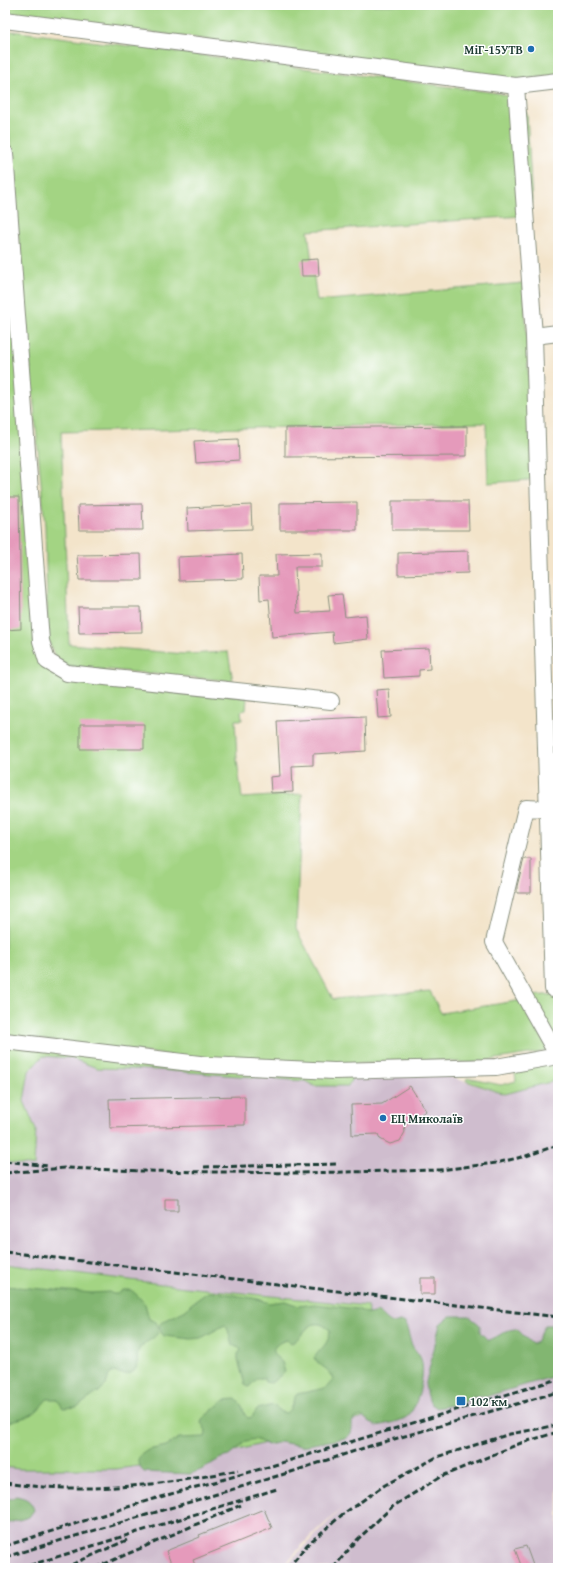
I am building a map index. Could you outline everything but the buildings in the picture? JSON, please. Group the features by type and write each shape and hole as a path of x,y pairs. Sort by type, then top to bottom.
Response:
{"street":[{"path":"5,20 516,86 558,81"},
{"path":"516,86 534,336 547,809 555,936 553,989"},
{"path":"5,153 41,641 47,661 67,673 331,701"},
{"path":"534,336 558,333"},
{"path":"5,1041 208,1065 334,1071 496,1067 558,1056 494,942 526,808 547,809"}],"shaded area":[{"path":"43,1056 71,1058 97,1068 160,1070 305,1081 314,1086 352,1078 434,1072 505,1094 558,1080 558,1568 283,1568 343,1507 308,1539 281,1568 5,1568 5,1467 19,1469 368,1306 185,1287 5,1264 5,1162 34,1166 36,1130 24,1102 29,1071"}],"green space":[{"path":"5,5 558,5 558,75 516,80 5,13"},
{"path":"12,31 498,93 516,100 527,114 532,203 522,216 308,231 317,301 524,283 533,477 529,480 488,483 486,423 61,432 69,644 185,654 228,652 233,681 67,666 55,657 48,640 45,526 5,86 5,36"},
{"path":"5,219 49,661 247,698 246,710 241,711 242,720 235,720 237,760 242,798 302,794 296,929 333,999 430,991 441,1013 522,1000 549,1051 470,1063 430,1060 335,1065 208,1060 5,1035"},
{"path":"558,994 558,1045 530,996"},
{"path":"5,1043 207,1067 336,1073 453,1068 456,1073 456,1077 434,1072 352,1078 348,1086 314,1086 305,1081 160,1070 97,1068 71,1058 43,1056 29,1071 24,1101 36,1130 34,1166 5,1162"},
{"path":"558,1059 558,1080 505,1094 466,1081 467,1078 501,1085 516,1081 515,1072 518,1068"},
{"path":"5,1264 185,1287 368,1306 363,1418 215,1456 116,1469 19,1469 5,1467"},
{"path":"5,1286 92,1293 109,1292 113,1294 118,1294 123,1290 131,1290 145,1304 149,1319 156,1322 158,1327 157,1335 140,1348 137,1366 134,1371 129,1374 113,1372 109,1375 106,1385 100,1391 77,1407 63,1408 57,1399 47,1399 38,1410 31,1415 11,1421 5,1425"},
{"path":"208,1292 258,1299 270,1303 285,1301 299,1306 315,1304 357,1309 369,1314 377,1312 391,1323 401,1321 405,1323 411,1343 421,1359 422,1365 422,1380 418,1396 412,1410 409,1415 402,1419 377,1426 361,1416 354,1419 351,1433 346,1438 302,1446 280,1442 268,1445 255,1439 246,1441 229,1456 221,1458 201,1470 190,1474 144,1472 141,1469 138,1459 148,1450 166,1446 179,1438 205,1437 206,1433 204,1426 201,1423 202,1419 224,1400 236,1399 242,1406 245,1415 248,1418 252,1417 257,1409 273,1405 281,1412 286,1413 290,1409 297,1394 326,1388 334,1379 329,1372 314,1358 328,1339 330,1330 323,1325 318,1324 309,1327 292,1343 286,1340 278,1344 273,1351 273,1354 282,1362 285,1372 271,1383 265,1382 264,1378 259,1378 249,1387 245,1385 238,1360 238,1354 241,1350 232,1345 225,1325 201,1338 191,1339 164,1336 161,1333 159,1325 162,1322 186,1310 191,1304"},
{"path":"450,1316 469,1316 480,1325 480,1332 488,1340 508,1330 517,1329 532,1344 536,1342 545,1325 558,1325 558,1375 488,1396 473,1396 463,1403 437,1408 430,1403 425,1386 440,1324"},
{"path":"16,1496 28,1500 34,1510 29,1517 5,1524 5,1499 11,1499"}],"railway":[{"path":"5,1173 66,1168 141,1171 299,1173 440,1170 496,1163 526,1156 558,1145"},
{"path":"5,1161 48,1166"},
{"path":"204,1167 339,1164"},
{"path":"5,1252 558,1317"},
{"path":"5,1546 153,1499 268,1467 558,1379"},
{"path":"5,1557 291,1472 370,1446 558,1392"},
{"path":"288,1568 307,1545 343,1514 385,1485 437,1457 510,1434 558,1425"},
{"path":"333,1568 358,1539 392,1507 440,1477 521,1443 558,1432"},
{"path":"5,1483 63,1488 122,1487 209,1476 238,1470"},
{"path":"21,1568 277,1489"},
{"path":"95,1568 241,1505"},
{"path":"64,1568 127,1540"}],"place":[{"name":"МіГ-15УТВ","path":"531,49"},
{"name":"ЕЦ Миколаїв","path":"383,1118"},
{"name":"102 км","path":"461,1401"}]}
